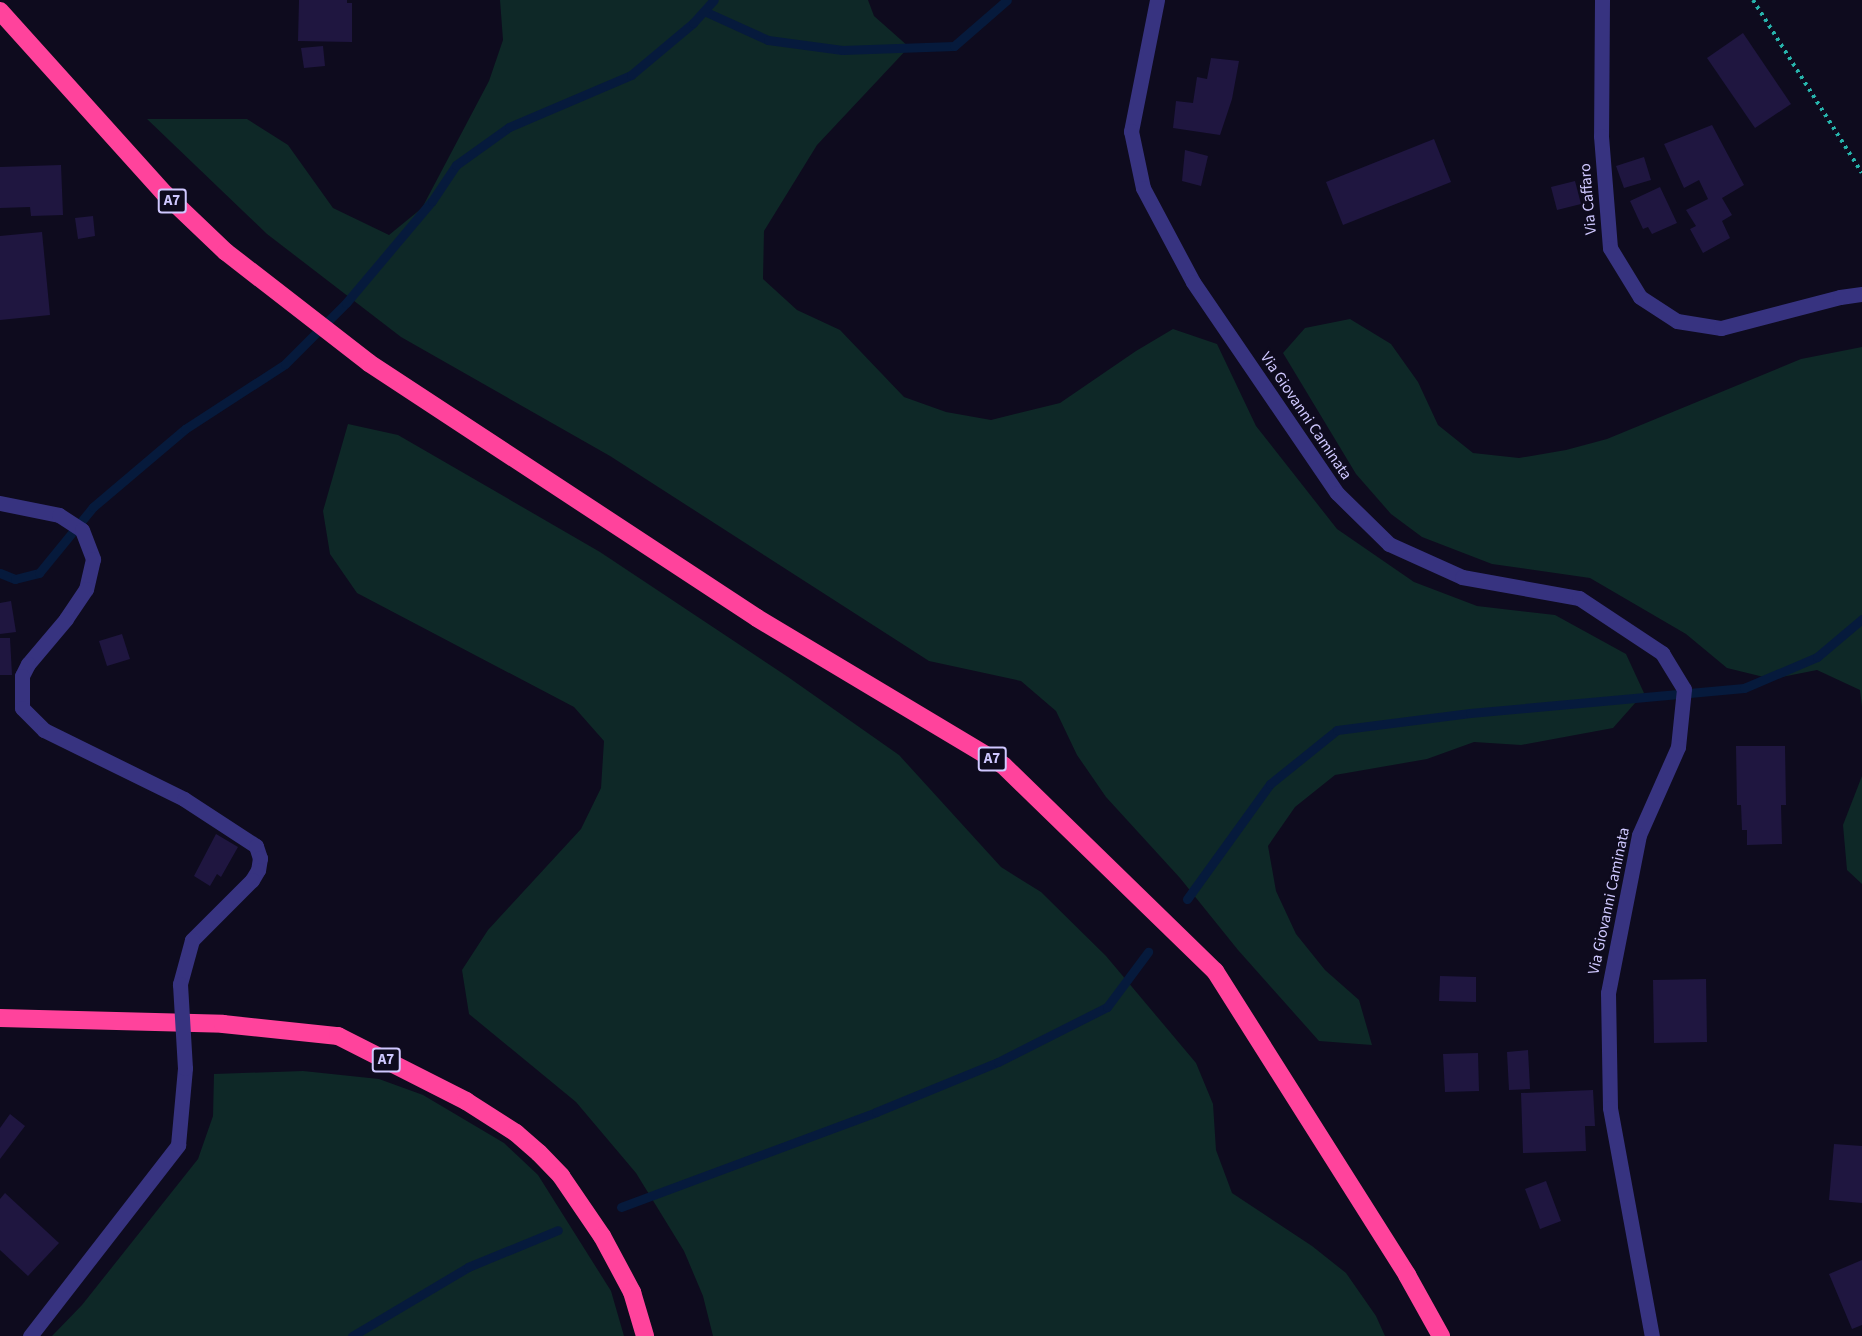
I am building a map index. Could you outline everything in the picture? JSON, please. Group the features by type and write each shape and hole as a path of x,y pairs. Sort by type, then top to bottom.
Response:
{"highway":[{"name":"A7","path":"0,11 165,194 226,252 369,363 757,618 1003,765 1215,971 1407,1275 1441,1336"},
{"name":"A7","path":"0,1018 223,1024 338,1036 466,1101 516,1133 539,1153 561,1176 602,1236 632,1292 645,1336"}],"street":[{"name":"Via Giovanni Caminata","path":"1157,0 1131,131 1143,188 1193,282 1336,493 1389,544 1462,577 1579,598 1662,653 1684,689 1678,747 1639,835 1608,993 1610,1108 1652,1336"},
{"name":"Via Caffaro","path":"1602,0 1601,136 1610,248 1640,297 1677,321 1721,328 1840,297 1862,294"},
{"path":"0,503 59,515 82,530 93,559 86,589 66,619 28,664 22,676 22,708 44,730 184,799 256,846 260,858 258,870 252,880 192,940 180,984 185,1068 178,1145 30,1336"}],"path":[{"path":"1754,0 1862,173"}],"green space":[{"path":"500,0 868,0 874,16 909,47 817,145 764,231 763,279 797,310 840,330 904,397 946,412 991,420 1060,403 1136,351 1173,329 1217,344 1256,426 1337,529 1414,582 1477,606 1555,615 1626,654 1644,693 1613,728 1521,745 1474,742 1427,759 1335,775 1295,807 1268,846 1276,891 1296,934 1325,970 1359,1000 1372,1045 1319,1041 1238,950 1180,878 1106,797 1077,755 1056,711 1021,681 929,661 610,456 401,337 267,234 147,119 247,119 288,145 333,208 389,235 422,208 489,81 503,40"},
{"path":"1350,319 1391,344 1418,382 1438,425 1473,453 1519,458 1566,450 1607,439 1801,359 1862,347 1862,707 1860,690 1817,670 1772,679 1727,668 1686,634 1590,578 1492,564 1422,537 1391,514 1356,474 1283,353 1305,328"},
{"path":"348,424 398,435 600,552 788,677 899,755 1001,867 1041,892 1106,956 1196,1063 1213,1104 1216,1150 1232,1193 1312,1246 1346,1273 1376,1316 1385,1336 713,1336 703,1296 684,1251 636,1173 576,1102 469,1014 462,970 488,930 581,829 601,788 604,741 574,707 357,593 330,554 323,511"},
{"path":"1862,776 1862,884 1847,870 1843,825"},
{"path":"303,1071 379,1079 423,1095 504,1143 538,1175 611,1291 624,1336 52,1336 82,1305 198,1159 213,1116 214,1074"}],"building":[{"path":"299,0 347,0 347,3 352,3 352,42 298,41"},
{"path":"1743,33 1791,104 1755,128 1707,58"},
{"path":"323,46 325,66 304,68 301,48"},
{"path":"1211,58 1239,61 1232,99 1220,135 1173,128 1176,101 1193,103 1197,77 1207,79"},
{"path":"1712,125 1744,185 1722,198 1732,215 1722,221 1730,238 1703,253 1690,229 1696,226 1686,210 1708,199 1699,180 1684,188 1664,144"},
{"path":"1434,139 1451,182 1343,225 1326,182"},
{"path":"1185,150 1208,156 1201,186 1182,181"},
{"path":"1644,157 1651,180 1624,188 1616,166"},
{"path":"61,165 63,215 31,216 30,207 0,208 0,167"},
{"path":"1575,181 1581,204 1557,210 1551,187"},
{"path":"1660,187 1677,223 1652,234 1648,227 1643,229 1630,201"},
{"path":"93,216 95,236 78,239 75,218"},
{"path":"42,232 50,315 0,320 0,236"},
{"path":"11,601 16,632 0,634 0,603"},
{"path":"122,634 130,659 107,666 99,641"},
{"path":"0,638 10,638 12,675 0,675"},
{"path":"1736,746 1785,746 1786,805 1781,805 1782,844 1747,845 1747,830 1742,830 1741,805 1737,805"},
{"path":"216,834 238,847 221,877 217,874 210,886 194,876"},
{"path":"1440,976 1476,977 1476,1002 1439,1001"},
{"path":"1706,979 1707,1042 1654,1043 1653,980"},
{"path":"1528,1050 1530,1089 1509,1090 1507,1052"},
{"path":"1478,1053 1479,1091 1445,1092 1443,1054"},
{"path":"1593,1090 1595,1126 1585,1126 1586,1151 1523,1153 1521,1093"},
{"path":"10,1114 25,1126 0,1159 0,1128"},
{"path":"1834,1144 1862,1146 1862,1203 1829,1200"},
{"path":"1546,1181 1561,1221 1540,1229 1525,1189"},
{"path":"5,1193 59,1243 28,1276 0,1250 0,1199"},
{"path":"1862,1260 1862,1325 1852,1329 1829,1274"}],"waterway":[{"path":"0,573 15,579 39,573 93,507 185,429 285,364 346,303 432,201 456,165 509,127 631,75 693,23 714,0"},
{"path":"704,11 768,40 842,50 954,46 1007,0"},
{"path":"1187,899 1270,784 1337,730 1470,713 1744,688 1817,657 1862,619"},
{"path":"621,1207 876,1112 998,1062 1107,1007 1148,952"},
{"path":"352,1336 468,1267 558,1230"}]}
